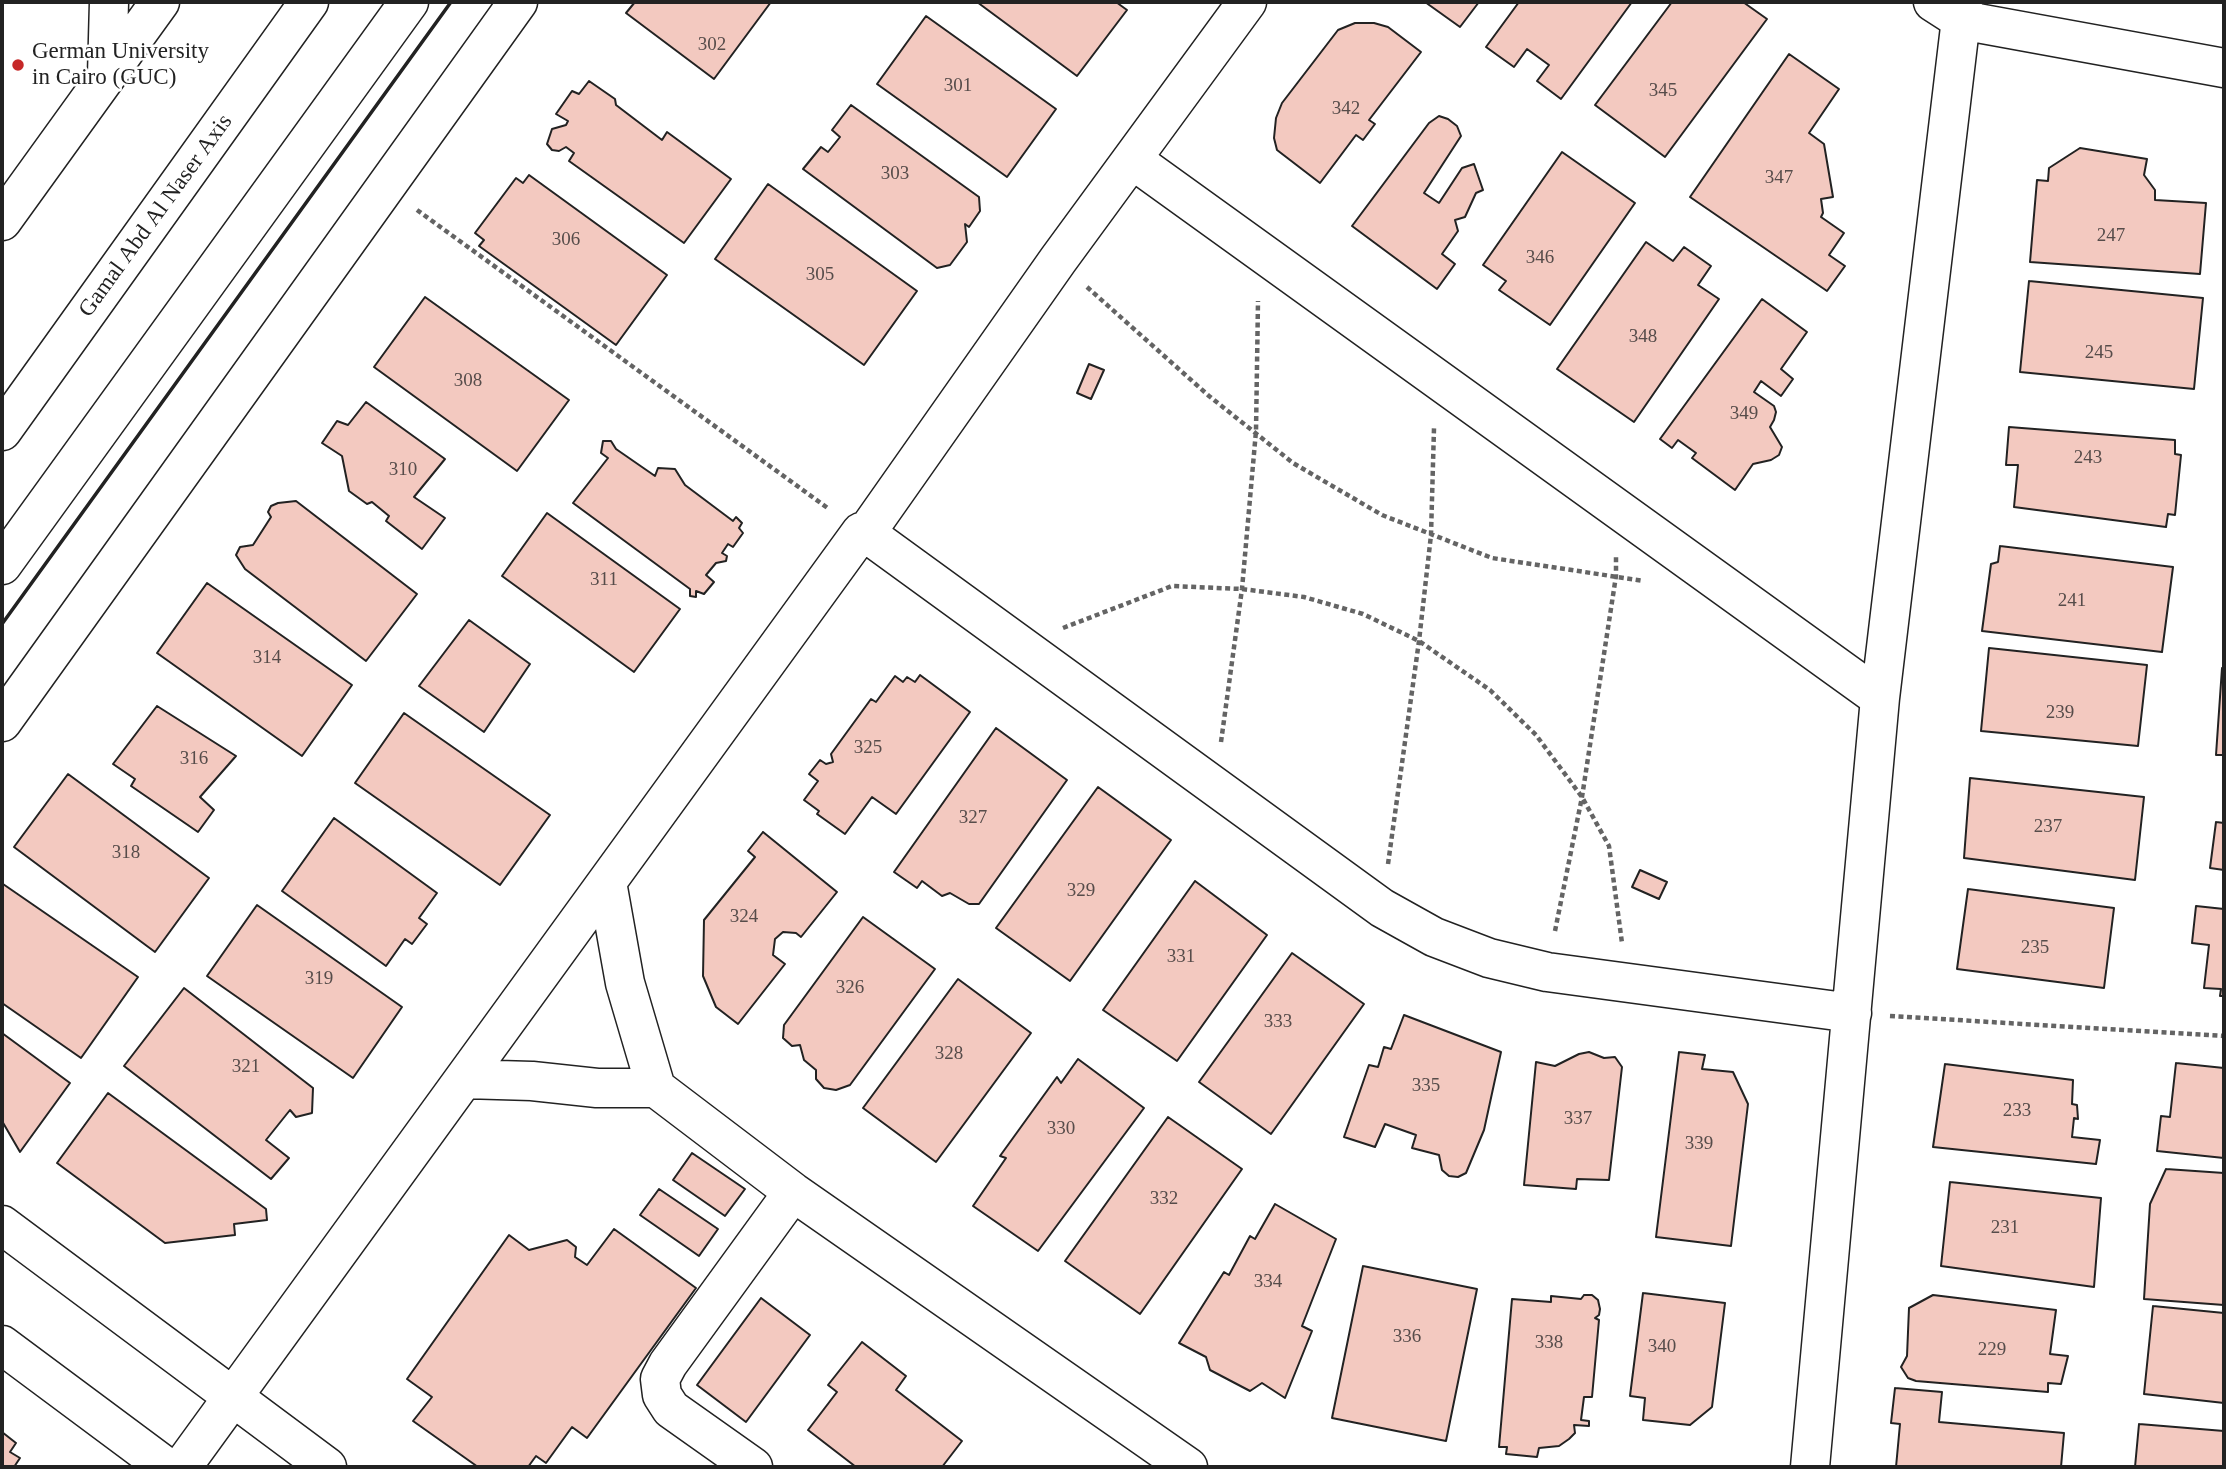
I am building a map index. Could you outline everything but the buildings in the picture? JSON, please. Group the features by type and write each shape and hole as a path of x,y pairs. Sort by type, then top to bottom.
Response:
{"street":[{"path":"107,75 109,2"},
{"path":"2,221 160,2"},
{"name":"Gamal Abd Al Naser Axis","path":"2,431 309,2"},
{"path":"2,565 409,2"},
{"path":"2,722 518,2"},
{"path":"182,1467 1247,2"},
{"path":"1810,1467 1880,698 1952,8 2224,68"},
{"path":"1133,160 1880,698"},
{"path":"863,532 1382,908 1434,937 1478,954 1547,972 1852,1013"},
{"path":"607,882 625,983 656,1088 793,1192 1188,1467"},
{"path":"464,1079 532,1081 597,1088 656,1088"},
{"path":"753,1467 671,1409 662,1395 660,1379 668,1364 793,1192"},
{"path":"2,1225 327,1467"},
{"path":"2,1345 166,1467"}],"path":[{"path":"385,187 863,532"},
{"path":"1215,787 1242,589 1256,431 1259,251"},
{"path":"1058,260 1209,396 1304,469 1382,515 1492,558 1654,582"},
{"path":"1382,908 1431,535 1436,378"},
{"path":"1547,972 1582,797 1616,576 1616,507"},
{"path":"1019,645 1172,586 1242,589 1304,597 1363,614 1419,641 1490,690 1536,735 1582,797 1609,846 1627,982"},
{"path":"1852,1013 2224,1036"}],"wall":[{"path":"2,624 451,2"}],"place":[{"name":"German University in Cairo (GUC)","path":"18,65"}]}
